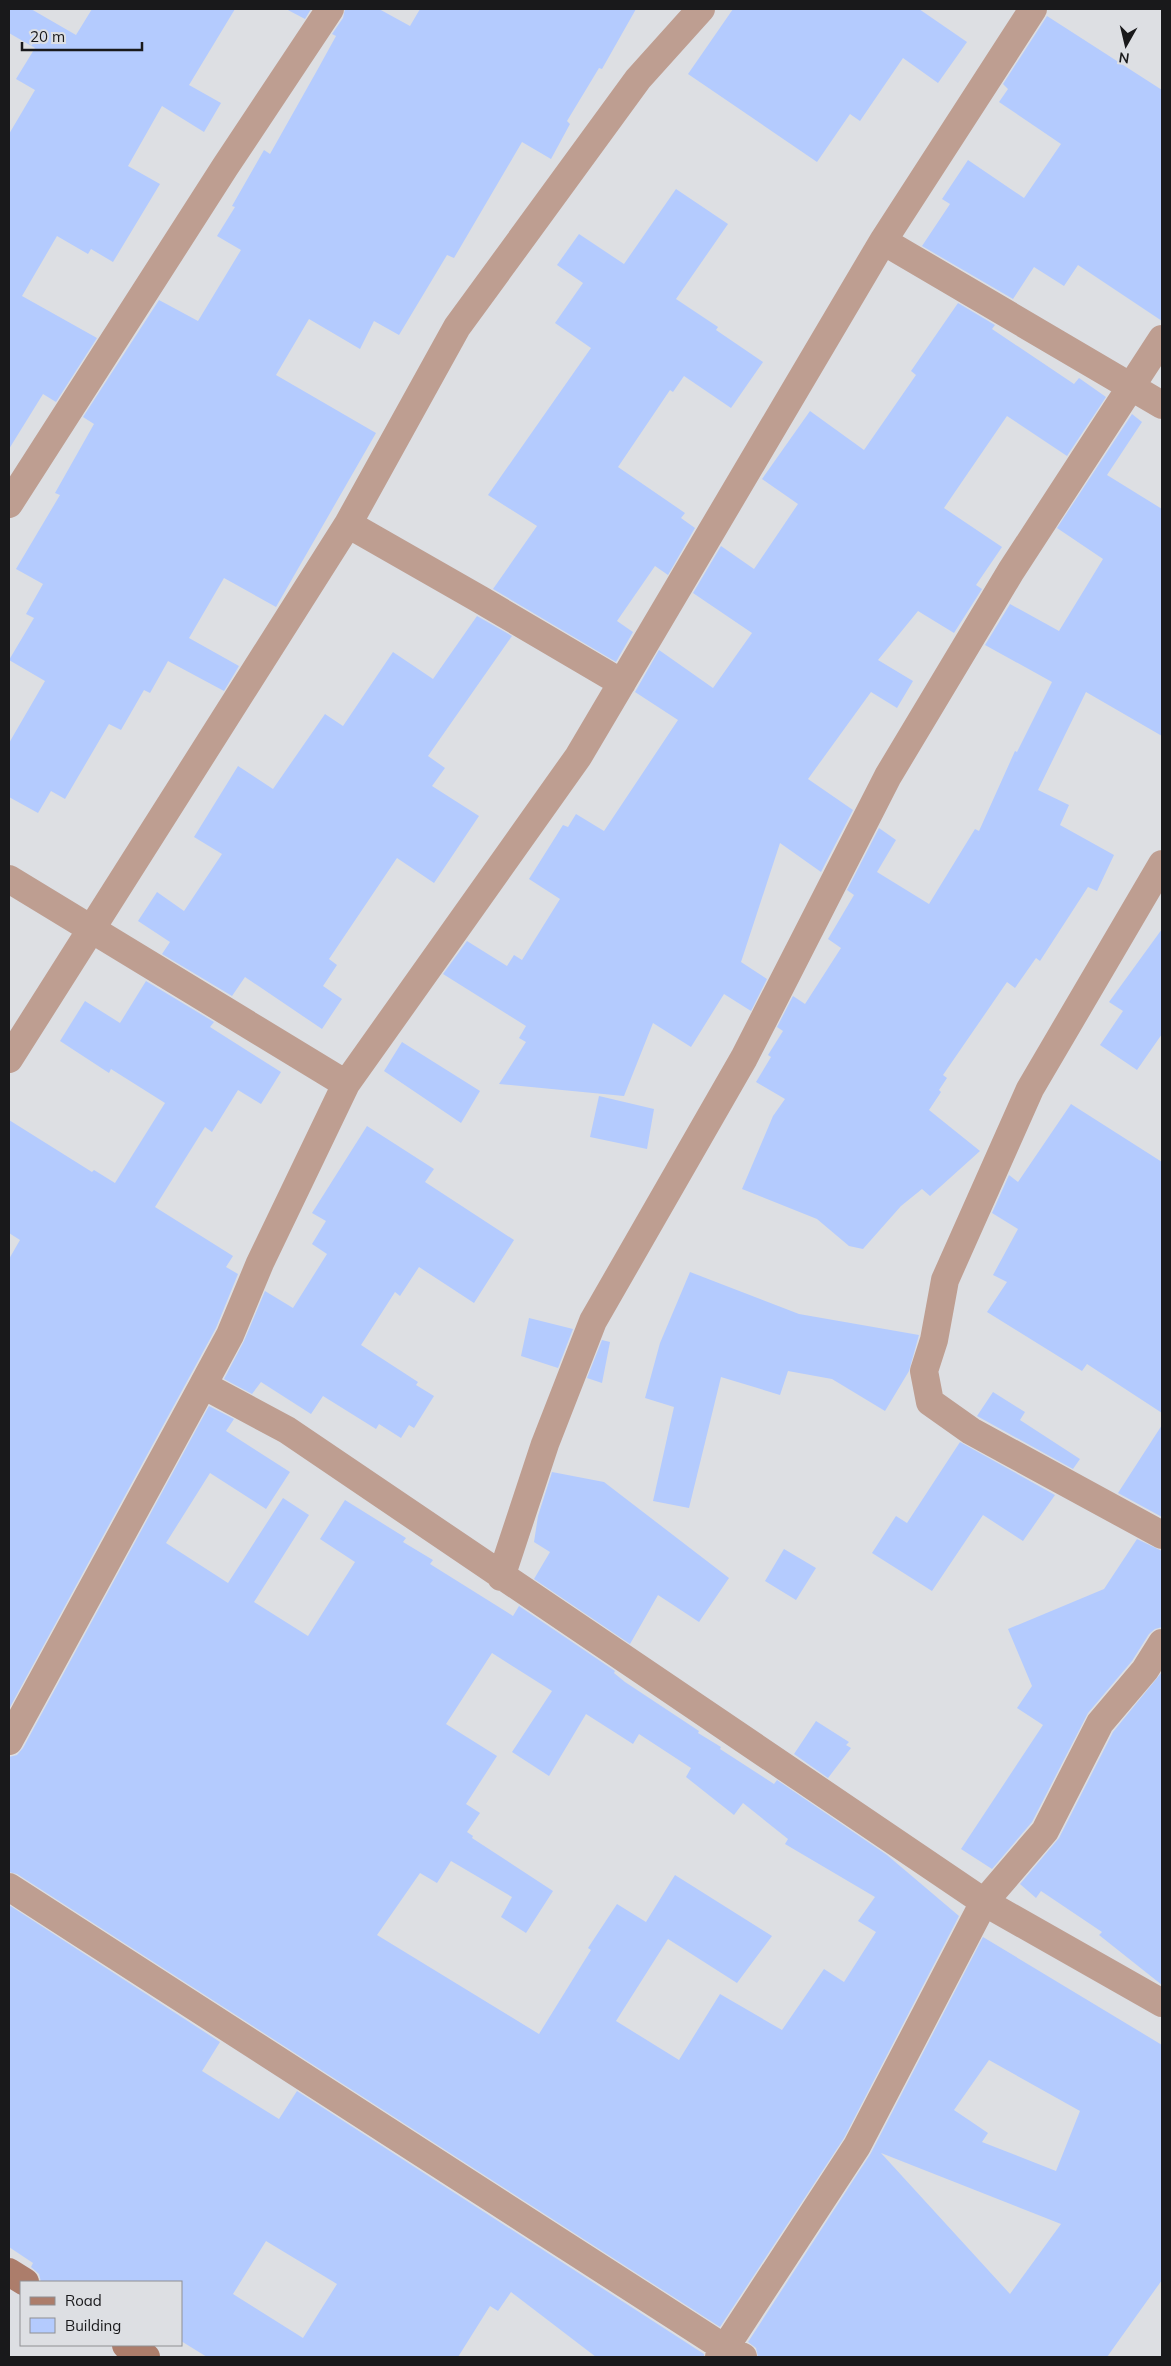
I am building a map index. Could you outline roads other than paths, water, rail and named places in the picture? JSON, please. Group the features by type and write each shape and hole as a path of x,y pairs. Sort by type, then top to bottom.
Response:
{"street":[{"path":"9,504 225,167 330,9"},
{"path":"9,1060 348,524 457,328 638,79 702,9"},
{"path":"9,1741 230,1335 260,1263 346,1084 578,757 883,241 1033,9"},
{"path":"883,241 1162,405"},
{"path":"501,1577 545,1444 593,1321 744,1058 888,776 1011,571 1162,338"},
{"path":"348,524 622,683"},
{"path":"1162,864 1030,1089 945,1280 934,1340 924,1371 930,1402 971,1431 1162,1535"},
{"path":"9,879 346,1084"},
{"path":"203,1385 287,1430 501,1577 984,1902 1162,2003"},
{"path":"9,1887 729,2354 857,2146 984,1902 1045,1831 1100,1723 1145,1670 1162,1643"},
{"path":"9,2272 23,2281"},
{"path":"128,2346 146,2357"}]}
